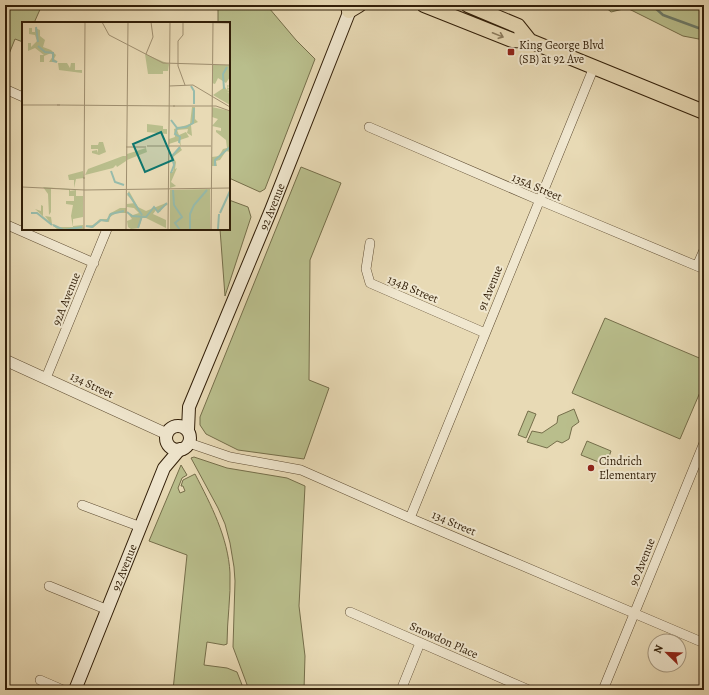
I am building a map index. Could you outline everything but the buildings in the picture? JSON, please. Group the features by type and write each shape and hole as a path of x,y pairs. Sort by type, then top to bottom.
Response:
{"main road":[{"path":"424,5 512,40 530,41 704,112"},
{"path":"468,5 518,26 530,41"},
{"name":"92 Avenue","path":"190,407 352,6"},
{"path":"170,435 174,449 185,446 190,438 188,430 190,407"},
{"path":"164,468 170,435 185,411 190,407"},
{"path":"170,435 183,426 188,430"},
{"name":"92 Avenue","path":"75,690 164,468 185,446"}],"street":[{"name":"91 Avenue","path":"410,518 594,67"},
{"path":"5,89 22,97"},
{"name":"135A Street","path":"368,127 701,267 704,250"},
{"path":"5,224 94,263"},
{"name":"92A Avenue","path":"46,378 107,230"},
{"name":"134B Street","path":"370,243 366,269 370,283 485,333"},
{"name":"134 Street","path":"5,360 170,435"},
{"name":"90 Avenue","path":"603,690 704,443"},
{"name":"134 Street","path":"185,446 230,457 301,470 704,643"},
{"path":"82,505 141,527"},
{"path":"49,586 108,610"},
{"name":"Snowdon Place","path":"350,612 529,690"},
{"path":"401,690 420,643"},
{"path":"40,680 63,690"}],"green space":[{"path":"5,5 42,5 34,22 22,22 22,42 15,39 5,64"},
{"path":"218,5 269,5 269,8 296,40 315,59 265,189 260,192 230,178 230,22 218,22"},
{"path":"603,5 704,5 704,40 683,36 627,8 611,12"},
{"path":"301,167 341,183 310,260 309,380 329,388 304,459 238,450 206,434 200,425 200,417"},
{"path":"230,200 248,207 251,217 225,296 220,230 230,230"},
{"path":"605,318 704,360 704,383 680,439 572,393"},
{"path":"574,409 579,422 572,427 569,439 562,443 557,441 547,448 527,442 532,431 542,433 557,423 558,416"},
{"path":"528,411 536,414 526,438 518,435"},
{"path":"587,441 611,451 606,465 581,455"},
{"path":"194,457 227,468 287,478 305,486 299,606 305,656 304,690 249,690 233,647 235,581 230,543 225,524 218,508 191,458"},
{"path":"181,465 187,475 182,478 178,488 180,493 185,491 183,486 181,486 183,480 195,474 218,522 229,560 230,582 227,644 224,645 207,642 204,665 227,668 237,672 244,690 173,690 187,555 149,541"}],"waterway":[{"path":"652,5 663,15 704,30"}],"place":[{"name":"King George Blvd (SB) at 92 Ave","path":"511,52"},
{"name":"Cindrich Elementary","path":"591,468"}]}
